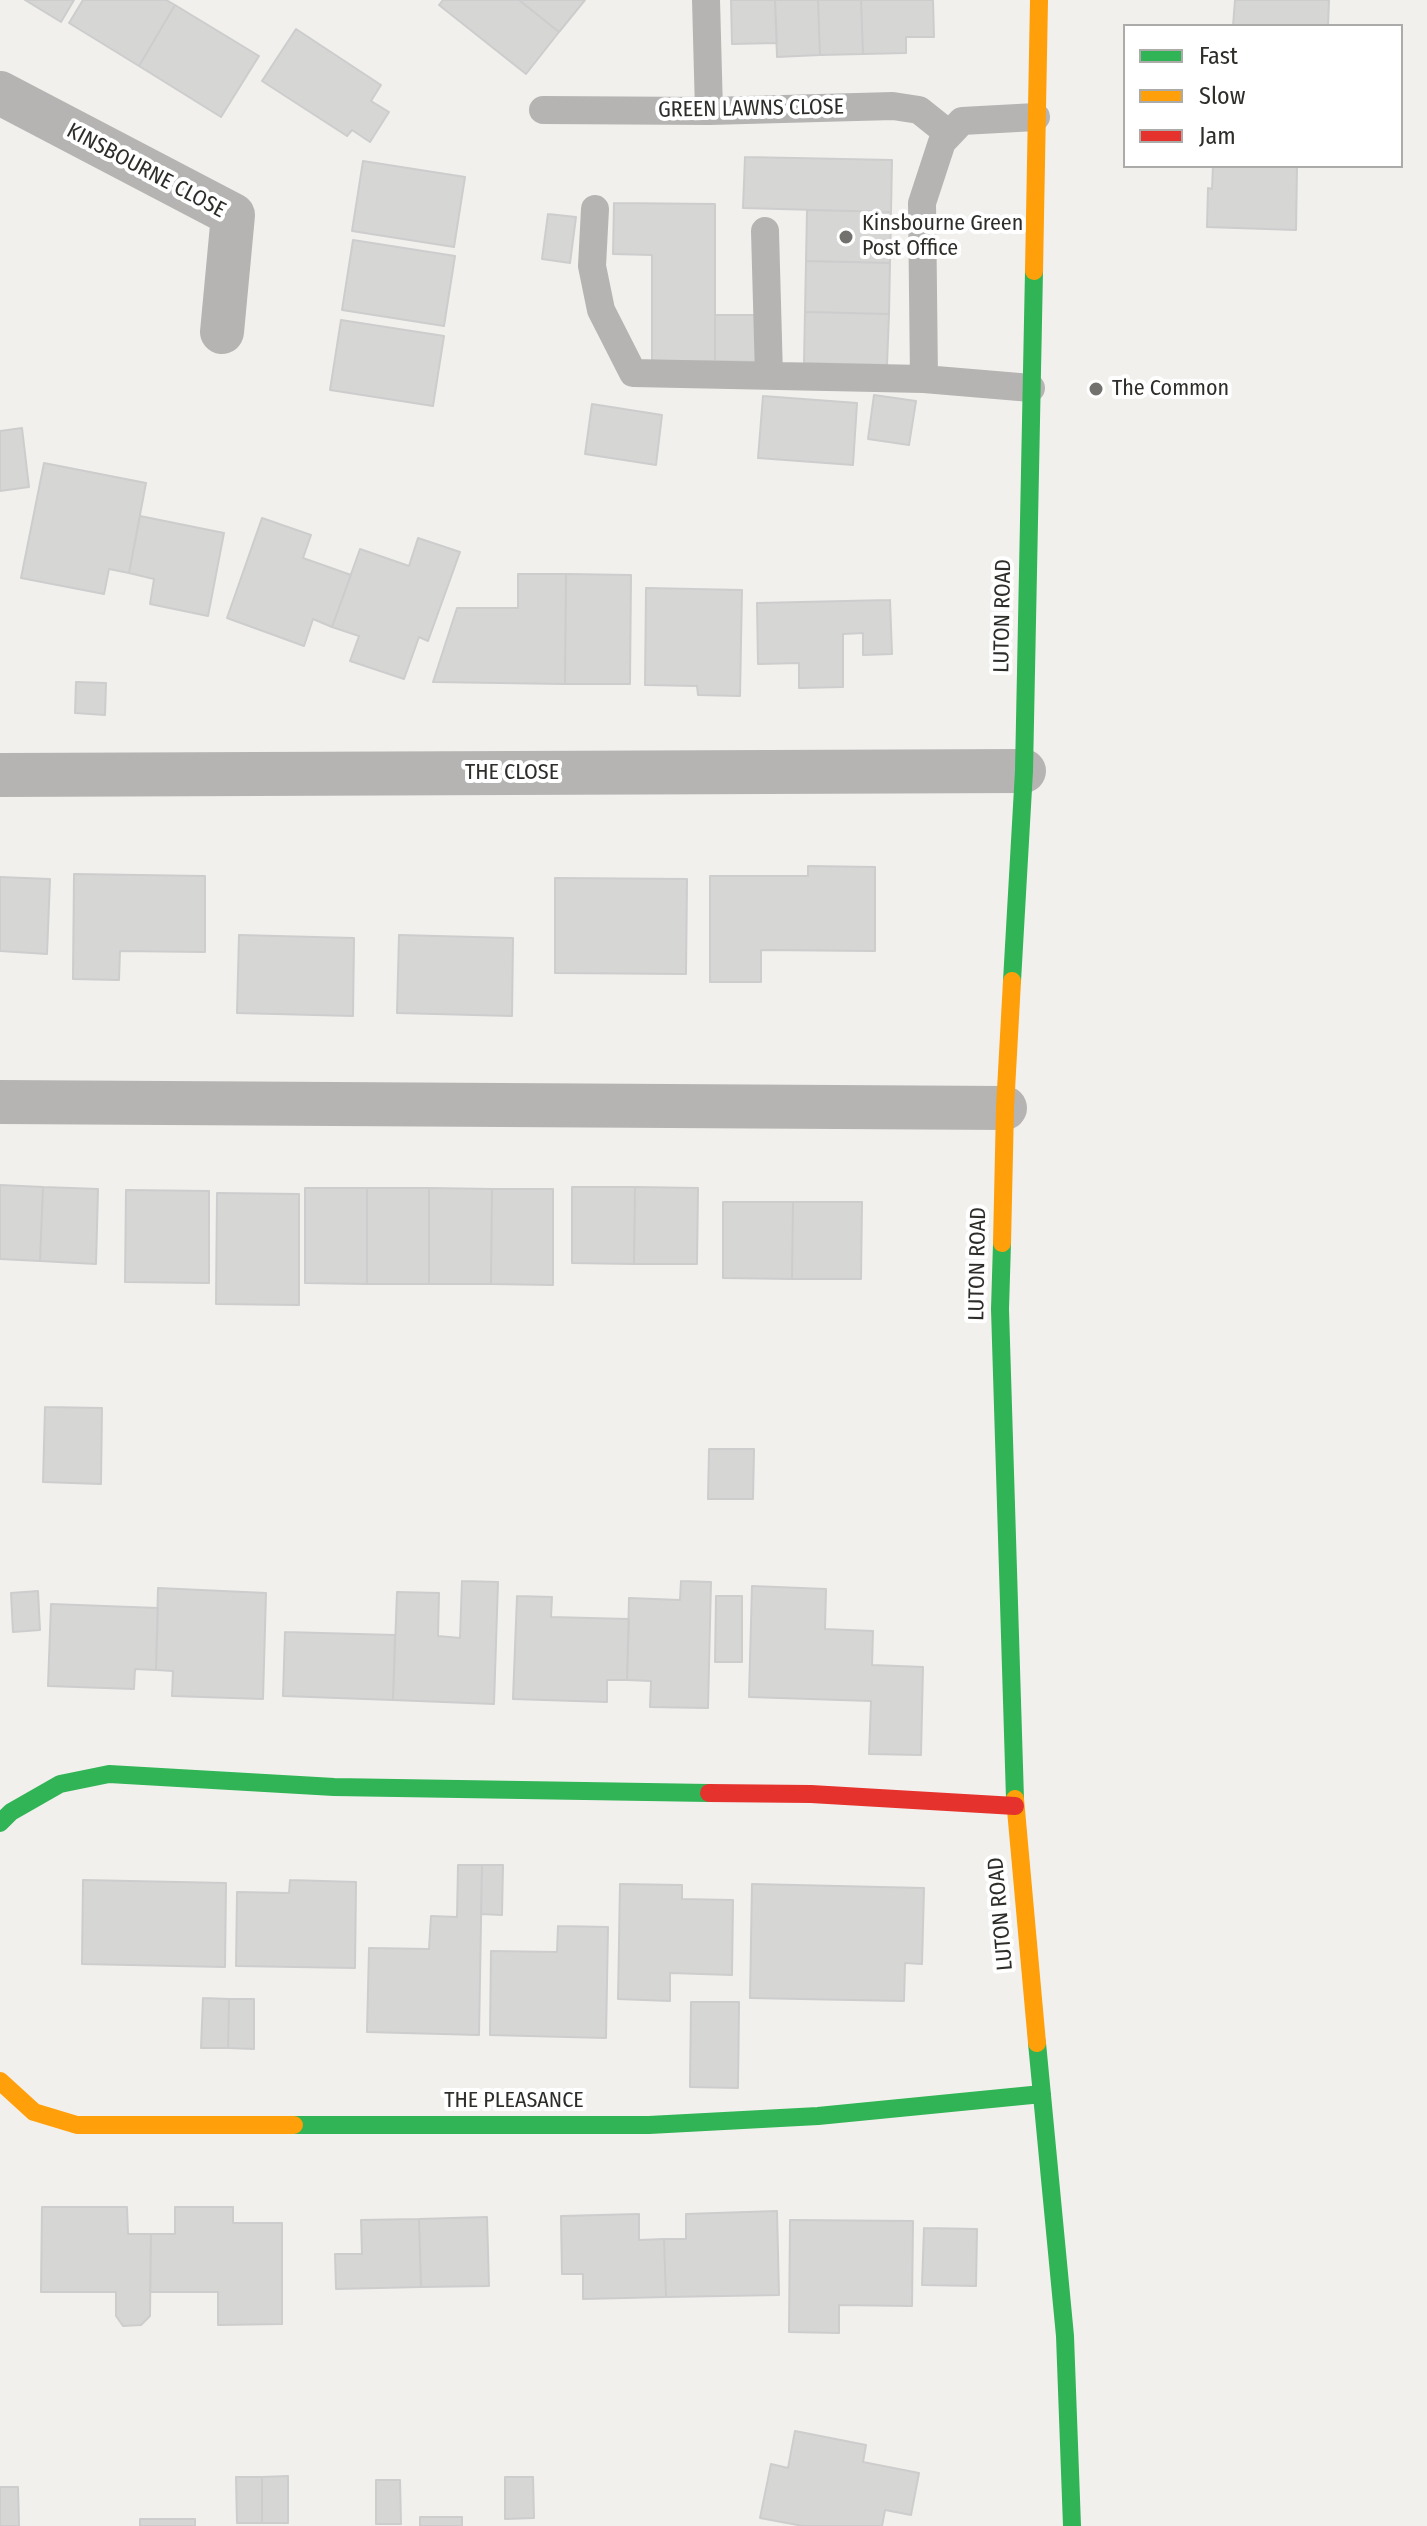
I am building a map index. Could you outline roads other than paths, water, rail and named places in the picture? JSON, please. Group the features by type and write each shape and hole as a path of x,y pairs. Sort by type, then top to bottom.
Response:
{"main road":[{"name":"LUTON ROAD","path":"1039,0 1024,771 1005,1108 1000,1309 1015,1806 1065,2336 1072,2526"},
{"path":"0,1823 11,1812 60,1784 109,1774 334,1787 811,1794 1015,1806"},
{"name":"THE PLEASANCE","path":"0,2081 34,2112 77,2125 649,2125 818,2116 1042,2094"}],"street":[{"name":"KINSBOURNE CLOSE","path":"0,93 233,215 222,332"},
{"name":"THE CLOSE","path":"0,775 1024,771"},
{"path":"0,1102 1005,1108"}],"lane":[{"path":"706,0 709,111"},
{"name":"GREEN LAWNS CLOSE","path":"543,110 709,111 893,106 919,110 949,134"},
{"path":"924,379 922,203 942,142 962,121 1036,117"},
{"path":"595,209 592,266 601,310 633,373 924,379 1031,388"},
{"path":"765,231 769,376"}],"place":[{"name":"Kinsbourne Green Post Office","path":"846,237"},
{"name":"The Common","path":"1096,389"}]}
